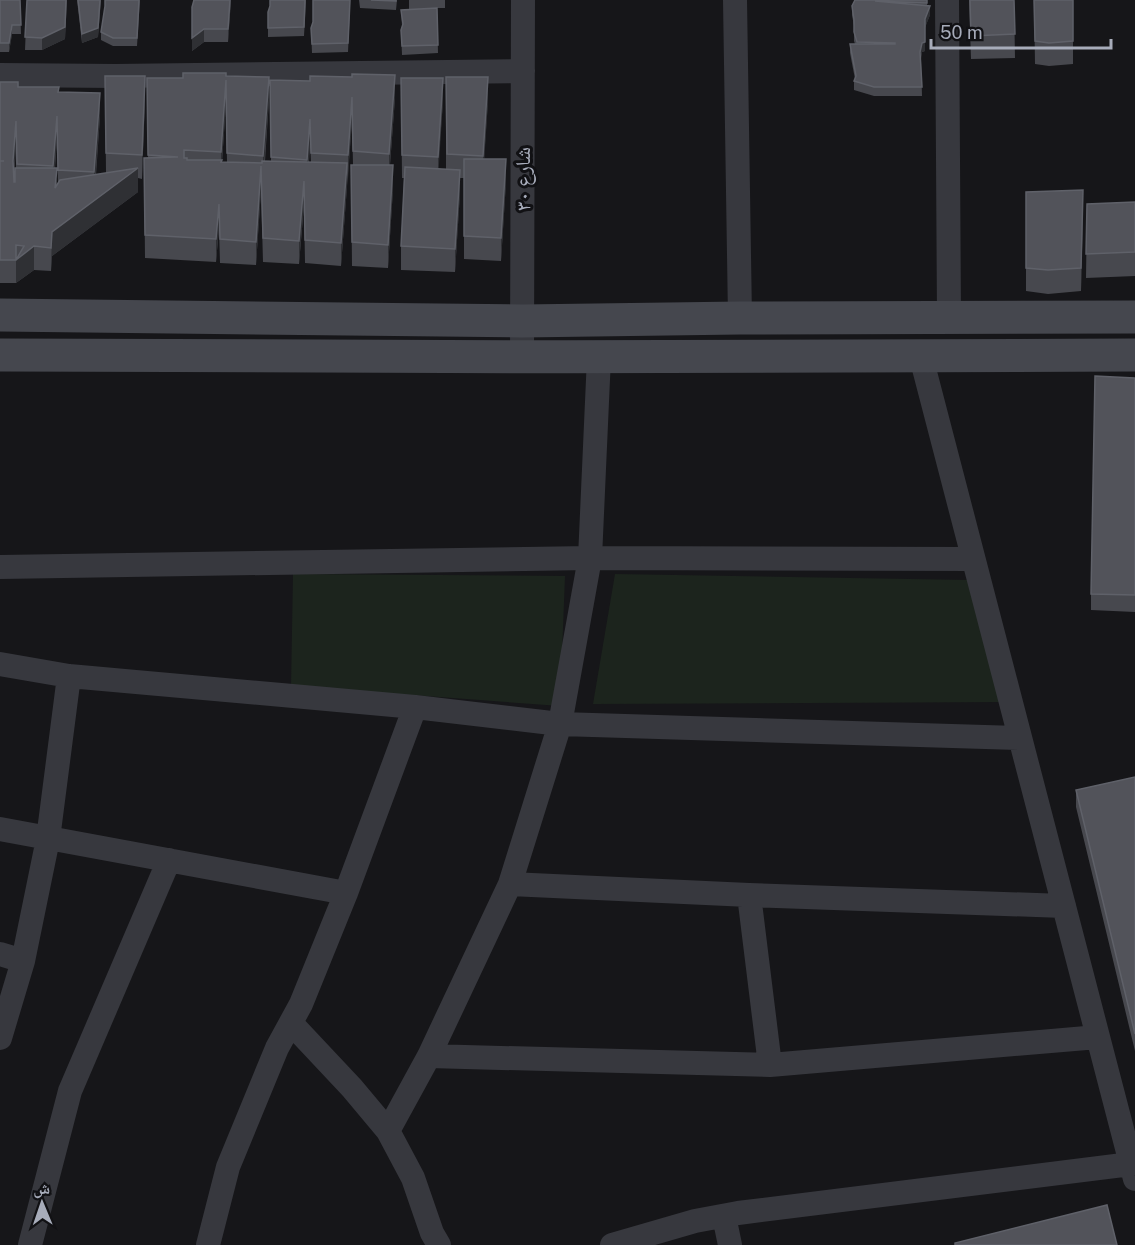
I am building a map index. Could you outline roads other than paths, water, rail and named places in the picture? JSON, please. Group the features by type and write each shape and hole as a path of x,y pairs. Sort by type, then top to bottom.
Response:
{"street":[{"name":"شارع ٣٠","path":"522,357 523,0"},
{"path":"735,0 740,318"},
{"path":"947,0 949,318"},
{"path":"0,75 115,76 523,71"},
{"path":"0,315 522,321 1135,317"},
{"path":"0,355 522,357 1135,355"},
{"path":"388,1131 429,1056 510,884 560,724 590,558 599,357"},
{"path":"612,1245 695,1221 807,1204 1133,1172 921,357"},
{"path":"0,567 590,558 974,559"},
{"path":"0,664 69,676 415,707 560,724 1020,738"},
{"path":"0,1038 24,961 48,839 69,676"},
{"path":"208,1245 228,1167 277,1048 301,1004 346,893 415,707"},
{"path":"0,829 346,893"},
{"path":"30,1245 70,1090 169,860"},
{"path":"510,884 1064,906"},
{"path":"749,895 770,1065"},
{"path":"0,954 24,961"},
{"path":"291,1023 352,1088 388,1131 413,1178 432,1233 439,1245"},
{"path":"429,1056 770,1065 1098,1037"},
{"path":"724,1216 730,1245"}]}
